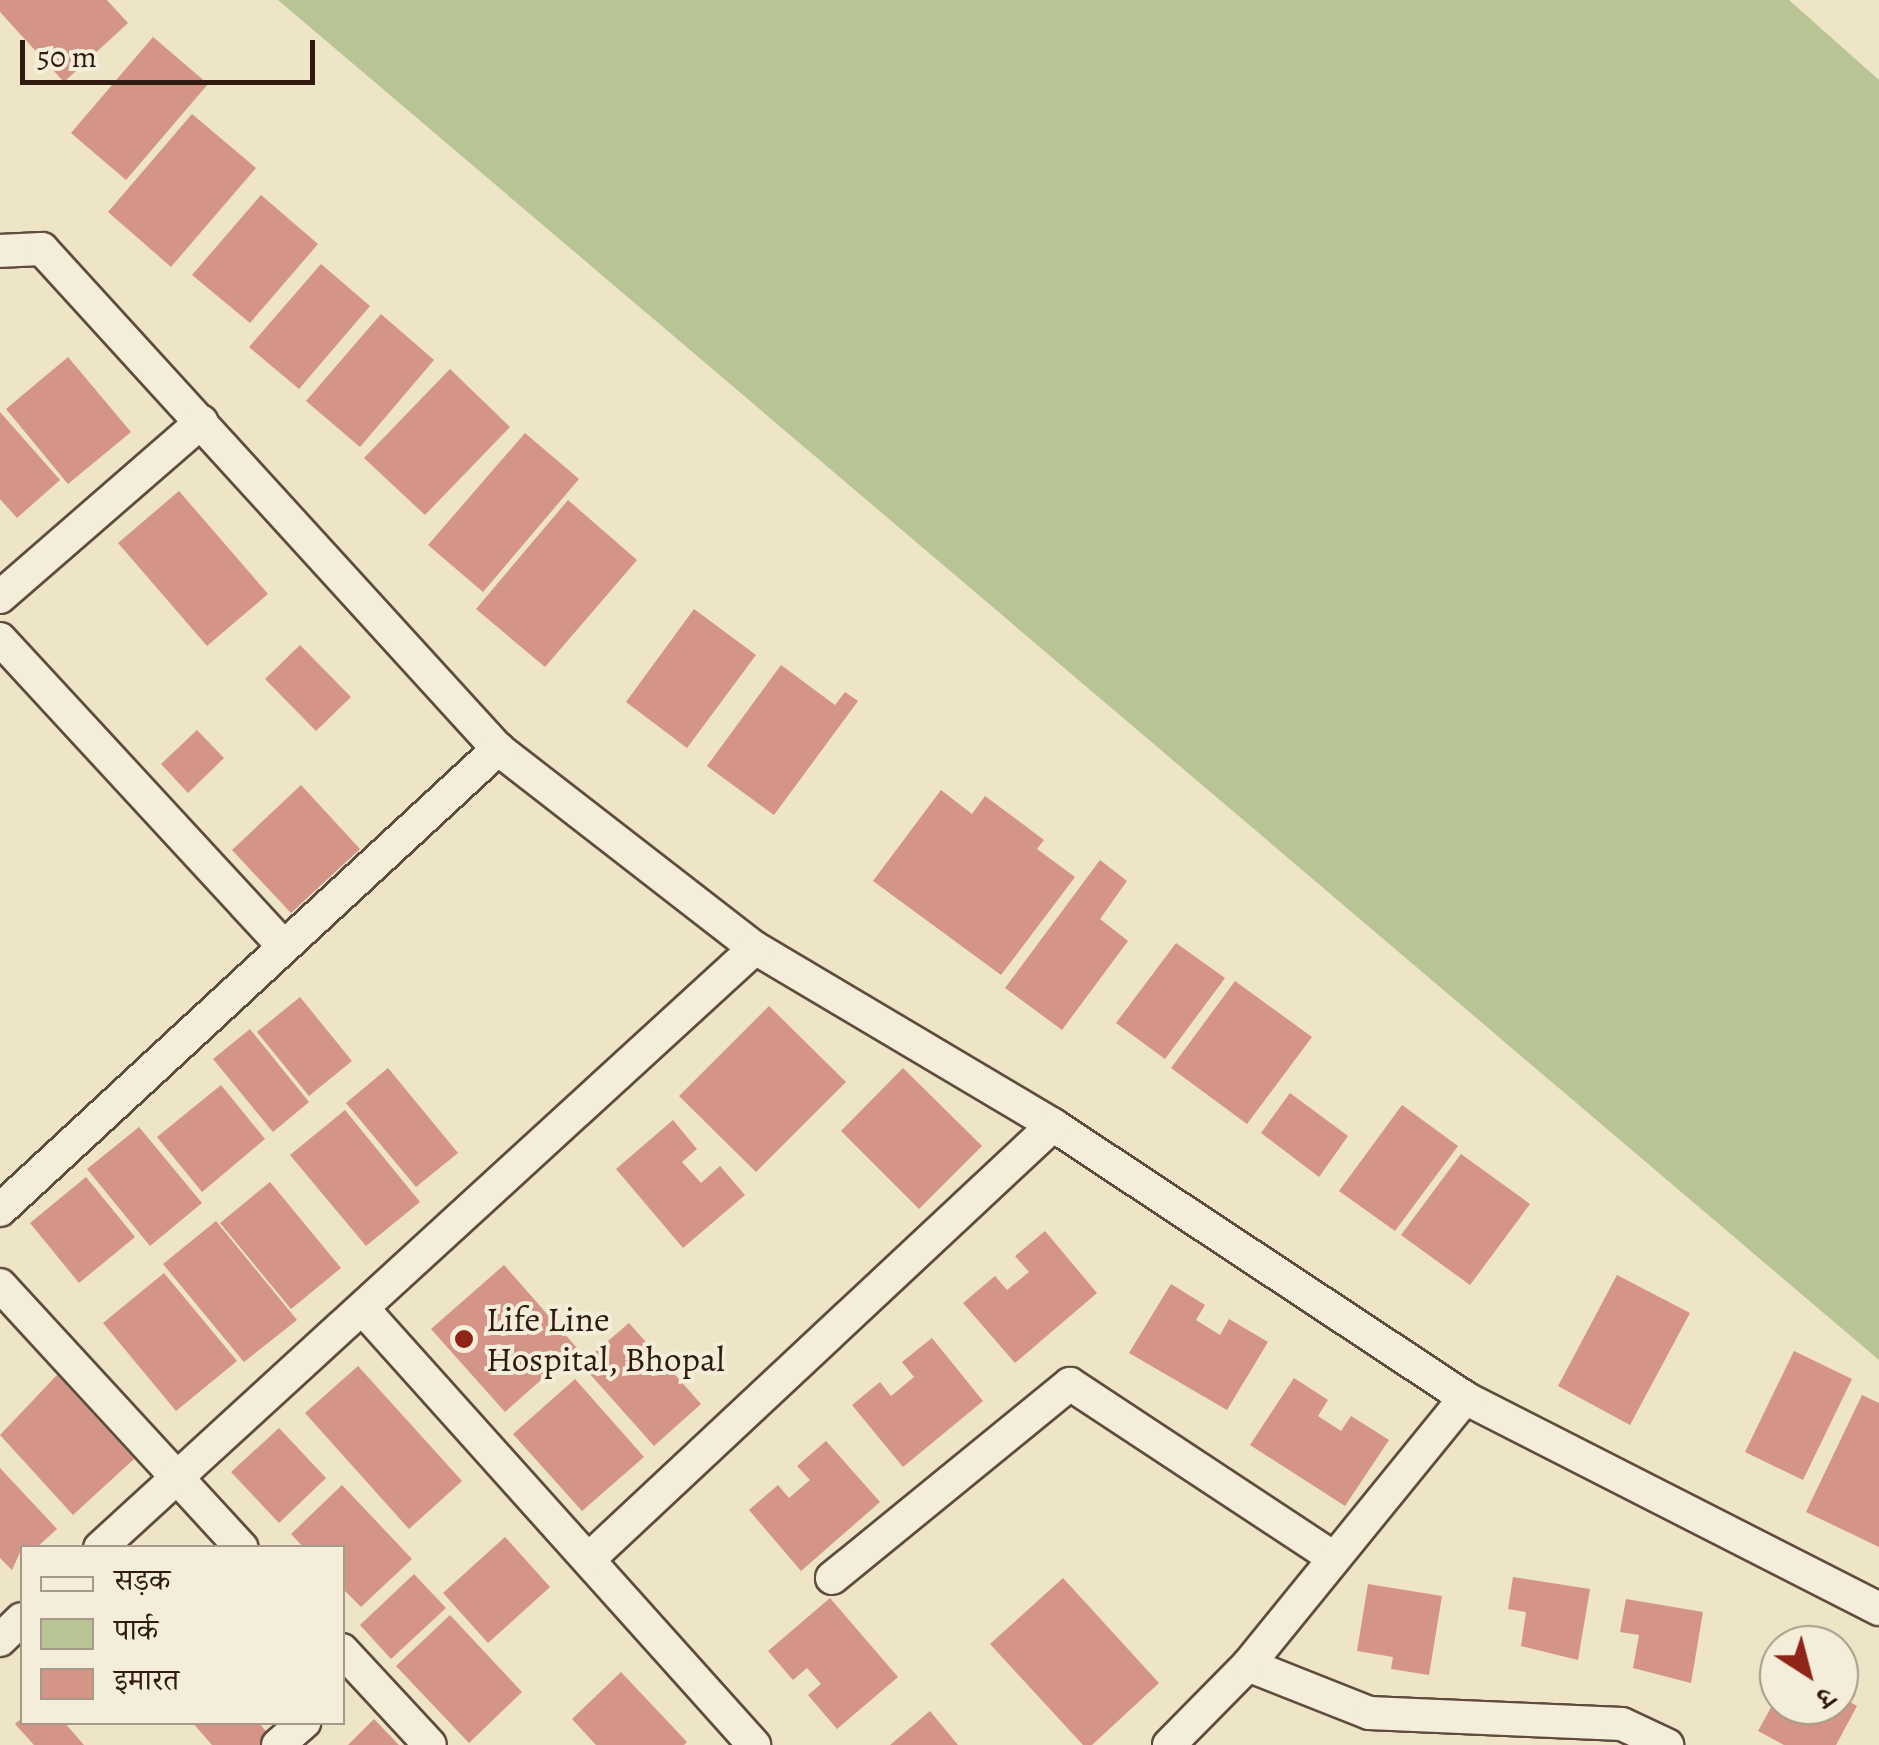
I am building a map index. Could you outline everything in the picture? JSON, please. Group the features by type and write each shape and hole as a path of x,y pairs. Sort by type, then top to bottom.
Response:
{"street":[{"path":"0,250 42,249 498,749 755,948 1053,1124 1464,1398 1879,1609"},
{"path":"0,597 201,422"},
{"path":"0,639 280,942"},
{"path":"0,1210 280,942 498,749"},
{"path":"103,1545 755,948"},
{"path":"589,1559 1053,1124"},
{"path":"0,1285 174,1479 239,1545"},
{"path":"363,1309 754,1745"},
{"path":"832,1578 1070,1384 1334,1558"},
{"path":"1169,1745 1248,1665 1464,1398"},
{"path":"0,1640 20,1621"},
{"path":"1248,1665 1369,1712 1622,1724 1668,1745"},
{"path":"349,1670 430,1745"},
{"path":"278,1745 301,1725"}],"green space":[{"path":"278,0 1789,0 1879,80 1879,1360"}],"building":[{"path":"0,0 107,0 128,23 64,82 0,12"},
{"path":"153,37 208,84 126,180 71,133"},
{"path":"192,114 256,168 171,267 108,212"},
{"path":"261,195 318,244 250,323 192,275"},
{"path":"321,264 370,306 299,389 249,347"},
{"path":"381,314 434,360 360,447 306,401"},
{"path":"68,357 131,432 68,484 6,409"},
{"path":"450,369 510,427 425,515 364,458"},
{"path":"0,412 60,480 17,518 0,499"},
{"path":"525,433 579,479 483,592 428,545"},
{"path":"179,491 268,594 207,646 118,543"},
{"path":"568,500 637,560 545,667 476,609"},
{"path":"694,609 756,655 687,748 626,702"},
{"path":"300,645 351,697 316,731 265,679"},
{"path":"781,665 835,705 845,692 858,701 774,815 707,766"},
{"path":"197,730 224,758 188,793 161,764"},
{"path":"301,785 360,849 291,913 232,850"},
{"path":"941,790 972,814 985,796 1044,840 1037,849 1075,877 1001,975 873,881"},
{"path":"1100,860 1127,881 1100,919 1128,941 1062,1030 1005,988"},
{"path":"1176,943 1225,978 1165,1059 1116,1023"},
{"path":"1235,981 1312,1037 1247,1124 1171,1068"},
{"path":"300,997 352,1061 309,1096 257,1032"},
{"path":"769,1006 846,1082 756,1172 679,1096"},
{"path":"250,1029 309,1102 273,1132 213,1059"},
{"path":"388,1068 458,1153 416,1187 346,1103"},
{"path":"903,1068 982,1146 919,1209 841,1131"},
{"path":"221,1085 265,1139 202,1192 157,1137"},
{"path":"1290,1093 1348,1136 1319,1177 1261,1133"},
{"path":"1402,1105 1458,1146 1395,1231 1339,1191"},
{"path":"345,1110 420,1202 366,1246 290,1155"},
{"path":"673,1120 697,1149 682,1162 701,1183 720,1166 745,1195 683,1248 616,1169"},
{"path":"139,1127 202,1203 150,1246 87,1169"},
{"path":"1461,1154 1530,1204 1470,1285 1401,1235"},
{"path":"86,1177 135,1237 79,1283 30,1223"},
{"path":"270,1182 341,1268 291,1309 220,1223"},
{"path":"216,1221 297,1320 244,1362 163,1264"},
{"path":"1045,1231 1097,1293 1015,1363 963,1303 995,1276 1007,1290 1029,1272 1015,1256"},
{"path":"504,1265 577,1348 505,1412 431,1329"},
{"path":"164,1273 237,1361 176,1411 103,1323"},
{"path":"1617,1275 1690,1313 1630,1425 1558,1386"},
{"path":"1171,1284 1205,1305 1196,1320 1220,1335 1229,1319 1268,1342 1227,1410 1129,1353"},
{"path":"629,1323 701,1404 654,1446 581,1364"},
{"path":"932,1338 983,1401 903,1467 852,1405 880,1382 891,1396 914,1377 902,1362"},
{"path":"1794,1351 1852,1379 1803,1480 1745,1452"},
{"path":"358,1366 462,1481 409,1529 305,1413"},
{"path":"57,1375 134,1459 73,1515 0,1435"},
{"path":"1294,1378 1328,1400 1318,1416 1341,1431 1351,1416 1389,1440 1345,1506 1250,1445"},
{"path":"575,1379 644,1457 582,1511 513,1434"},
{"path":"1862,1395 1879,1403 1879,1547 1806,1512"},
{"path":"279,1428 326,1478 279,1523 231,1472"},
{"path":"826,1441 880,1502 801,1571 749,1510 778,1485 789,1498 810,1480 797,1466"},
{"path":"0,1468 57,1529 39,1545 20,1545 12,1570 0,1558"},
{"path":"342,1485 412,1559 361,1607 345,1591 345,1545 301,1545 291,1534"},
{"path":"505,1537 550,1587 488,1643 443,1593"},
{"path":"414,1574 446,1608 391,1659 360,1625"},
{"path":"1513,1577 1590,1589 1578,1660 1521,1646 1526,1612 1508,1609"},
{"path":"1063,1578 1159,1683 1092,1745 1083,1745 990,1644"},
{"path":"1368,1584 1442,1596 1429,1675 1391,1669 1393,1657 1357,1651"},
{"path":"830,1598 898,1677 837,1729 808,1695 821,1684 807,1668 793,1680 768,1651"},
{"path":"1626,1599 1703,1612 1691,1683 1633,1668 1639,1635 1620,1632"},
{"path":"450,1615 522,1692 469,1743 396,1666"},
{"path":"621,1672 687,1742 684,1745 596,1745 572,1719"},
{"path":"930,1711 958,1745 890,1745"},
{"path":"374,1719 399,1745 348,1745"},
{"path":"20,1720 20,1725 67,1725 84,1745 34,1745 15,1724"},
{"path":"195,1725 261,1725 270,1736 260,1745 212,1745"},
{"path":"1761,1725 1847,1725 1836,1745 1784,1745 1758,1731"}],"place":[{"name":"Life Line Hospital, Bhopal","path":"464,1339"}]}
